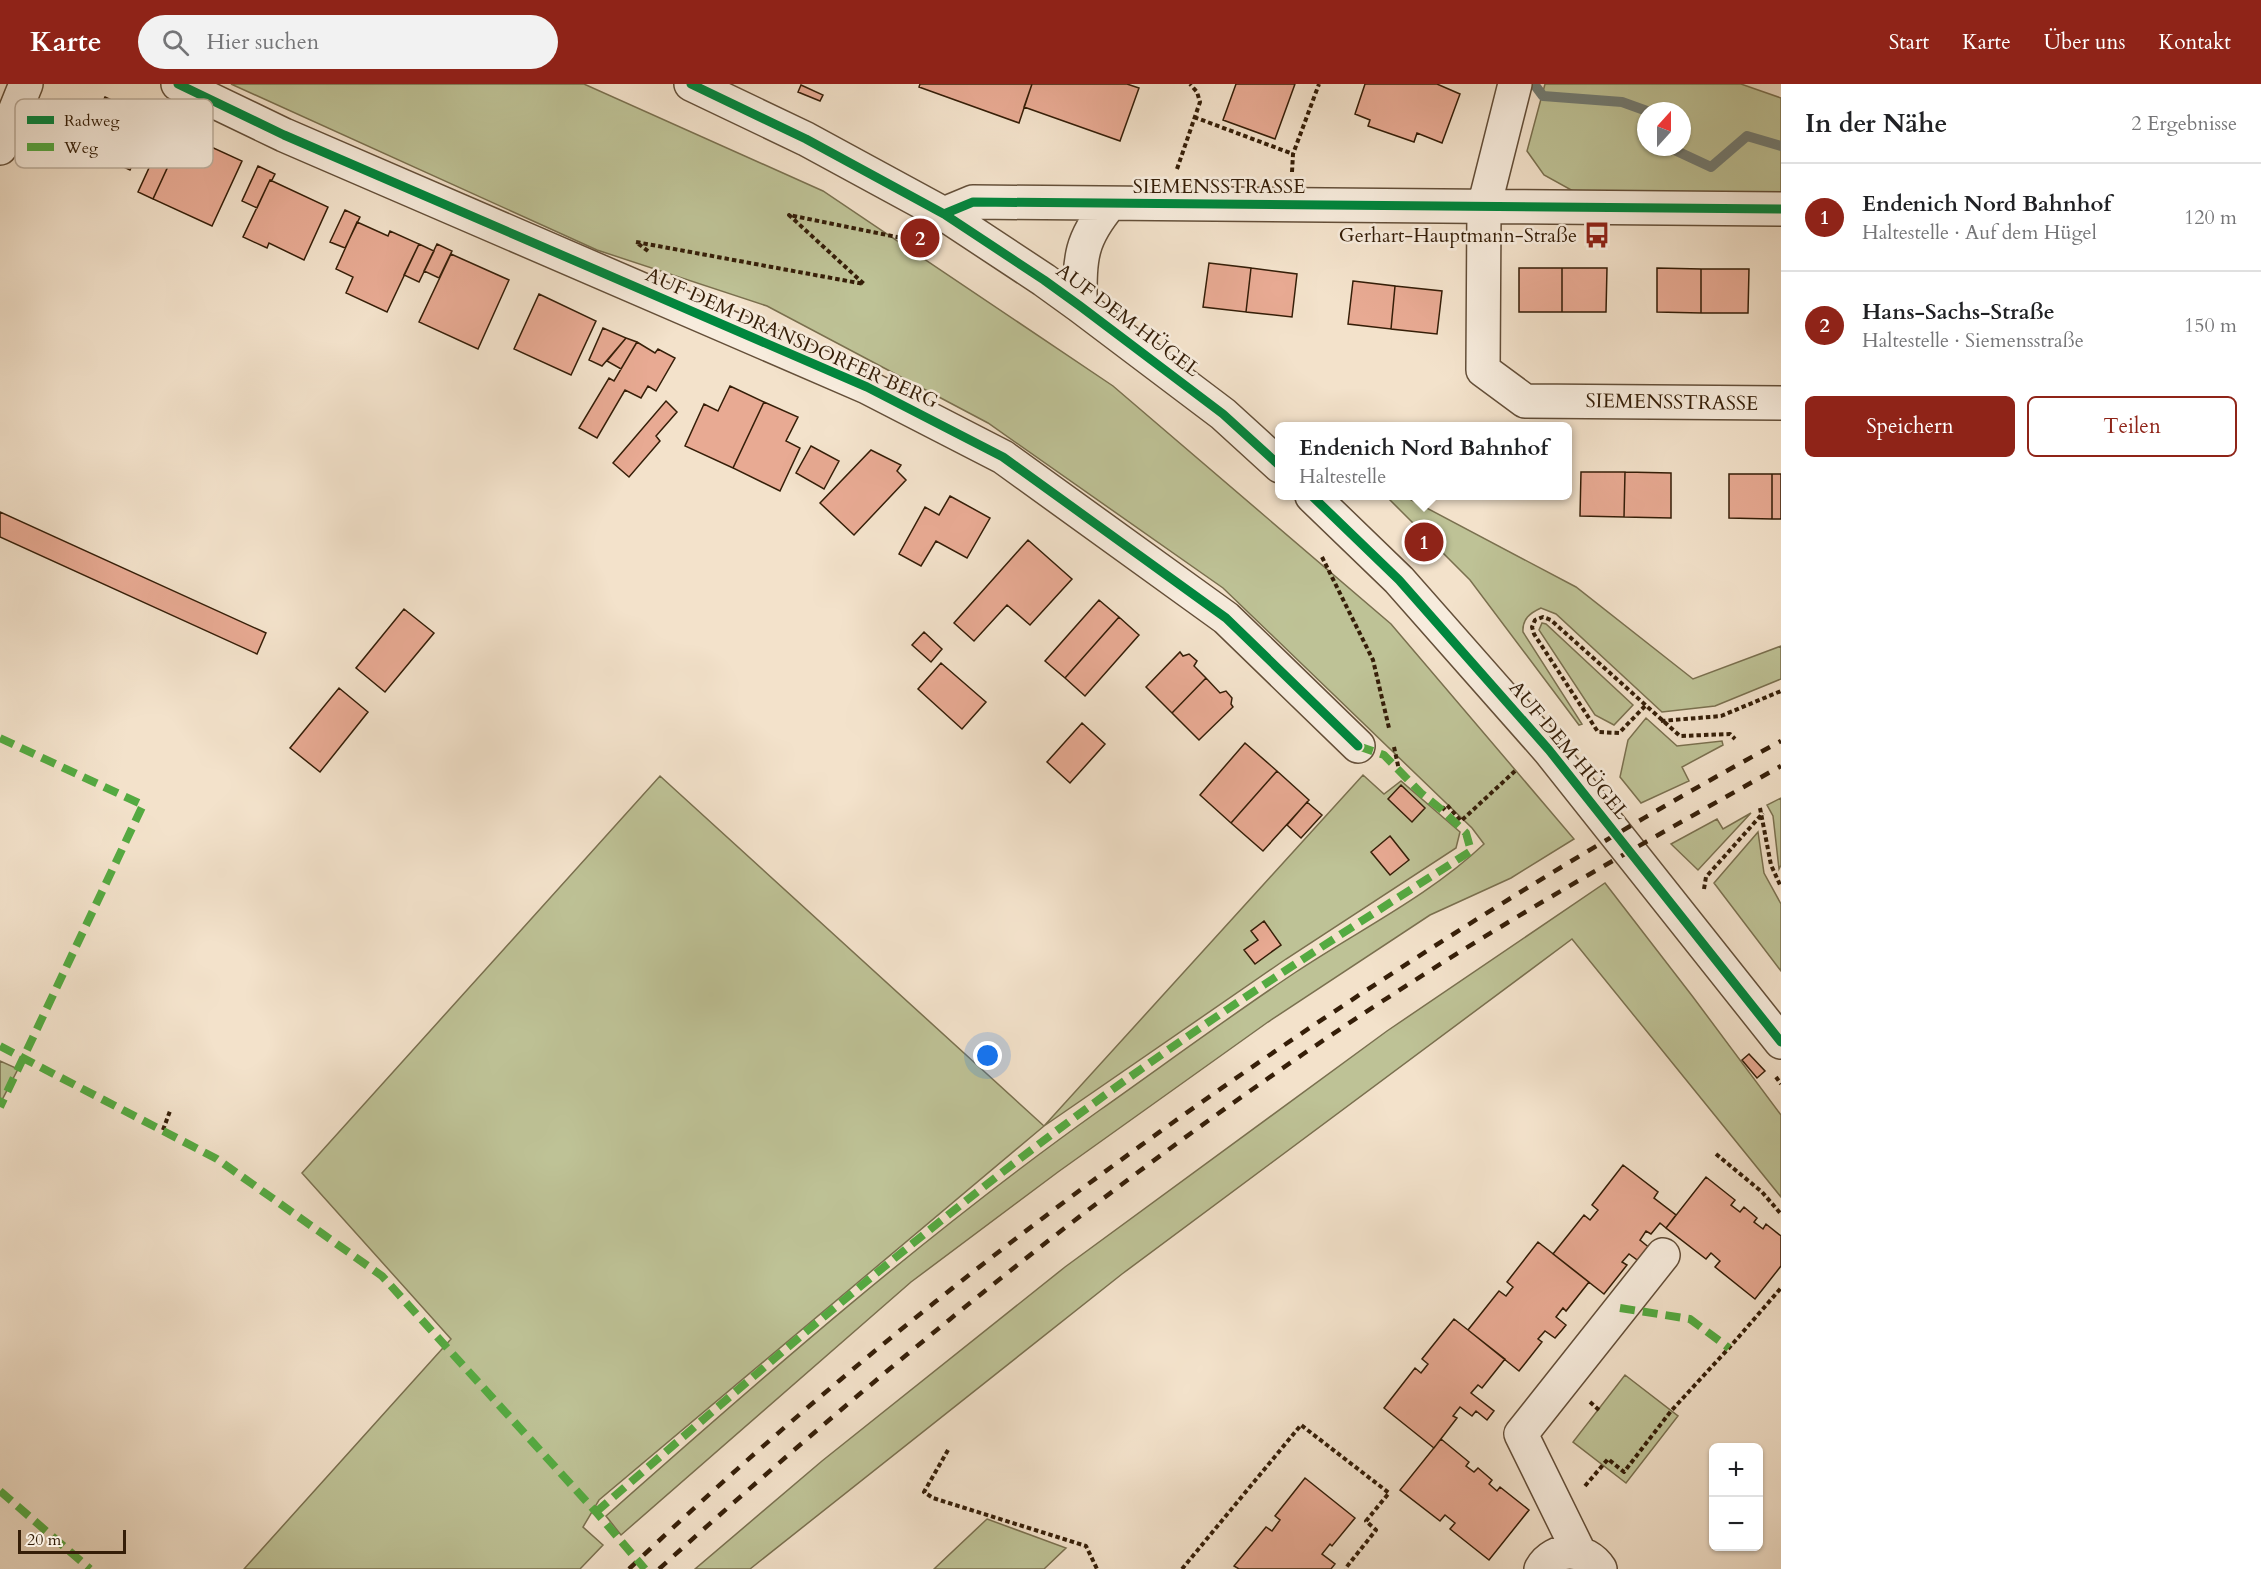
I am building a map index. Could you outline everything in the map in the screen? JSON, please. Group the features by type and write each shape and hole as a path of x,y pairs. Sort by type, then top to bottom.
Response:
{"street":[{"path":"20,99 26,84"},
{"name":"AUF DEM DRANSDORFER BERG","path":"178,84 210,99"},
{"path":"691,84 806,139 945,214"},
{"path":"1484,207 1514,85"},
{"name":"AUF DEM DRANSDORFER BERG","path":"213,100 295,139 867,387 1003,457 1226,618 1358,746"},
{"path":"0,148 15,111"},
{"name":"SIEMENSSTRASSE","path":"945,214 973,202 1781,209"},
{"name":"SIEMENSSTRASSE","path":"1080,306 1080,270 1084,246 1093,224 1110,204"},
{"name":"SIEMENSSTRASSE","path":"1484,207 1483,370 1525,401 1781,403"},
{"name":"AUF DEM HÜGEL","path":"945,214 1080,306 1223,414 1275,461"},
{"name":"AUF DEM HÜGEL","path":"1317,500 1400,580 1549,750 1781,1042"},
{"path":"1589,1561 1561,1514 1521,1434 1663,1255"},
{"path":"1541,1569 1545,1562 1560,1552 1589,1561"}],"path":[{"path":"1165,204 1200,102 1197,92 1190,84"},
{"path":"1290,205 1293,154 1319,84"},
{"path":"1194,117 1293,154"},
{"path":"654,257 636,242 864,284 789,215 902,238 904,234"},
{"path":"1317,547 1373,660 1399,770"},
{"path":"1645,706 1619,733 1598,732 1533,634 1532,627 1535,620 1543,617 1551,620 1680,736 1730,734 1734,739"},
{"path":"1661,721 1721,716 1781,691"},
{"path":"1442,810 1447,805 1461,821 1515,771"},
{"path":"1706,877 1761,810 1771,865 1781,887"},
{"path":"1775,1076 1781,1084"},
{"path":"163,1130 170,1111"},
{"path":"1716,1154 1762,1192 1781,1214"},
{"path":"1561,1514 1608,1459 1624,1472 1671,1411 1781,1288"},
{"path":"1182,1569 1301,1425 1389,1493 1366,1521 1376,1530 1345,1569"},
{"path":"948,1450 924,1492 933,1498 1086,1546 1097,1569"}],"green space":[{"path":"231,84 584,84 823,191 1113,386 1391,624 1574,839 1511,878 1430,915 1268,1022 1058,1172 911,1282 621,1535 606,1516 786,1358 909,1256 1035,1157 1100,1110 1296,972 1417,896 1463,863 1484,844 1472,828 1223,588 988,423 767,306 597,250"},
{"path":"1545,84 1741,84 1781,98 1781,193 1573,191 1544,175 1527,151"},
{"path":"1390,500 1412,500 1576,587 1693,679 1781,646 1781,679 1715,706 1662,712 1556,614 1541,608 1528,617 1524,623 1523,632 1582,724 1579,725 1470,580"},
{"path":"1542,623 1546,624 1633,705 1614,725 1595,715 1539,630"},
{"path":"1646,718 1677,746 1722,741 1723,745 1682,767 1689,781 1641,803 1620,777 1628,740"},
{"path":"1363,775 1384,794 1401,781 1460,832 1456,848 1286,959 1044,1126"},
{"path":"660,776 1044,1126 599,1500 583,1527 603,1545 580,1569 244,1569 451,1339 302,1173"},
{"path":"1781,798 1781,865 1779,869 1773,816 1767,805"},
{"path":"1751,813 1698,870 1671,844 1717,819 1723,829"},
{"path":"1758,832 1764,873 1781,904 1781,971 1714,883"},
{"path":"1605,883 1781,1115 1781,1197 1572,939 1122,1274 750,1569 695,1569 822,1461 1065,1267 1387,1031"},
{"path":"0,1061 18,1069 0,1104"},
{"path":"1625,1375 1678,1416 1626,1483 1573,1442"},
{"path":"987,1519 1066,1548 1044,1569 934,1569"}],"building":[{"path":"920,84 1032,84 1019,123 919,87"},
{"path":"1032,84 1127,84 1139,88 1120,141 1024,107"},
{"path":"1236,84 1295,84 1275,139 1223,120"},
{"path":"1365,84 1437,84 1460,94 1442,143 1417,133 1414,142 1368,126 1370,120 1355,114"},
{"path":"801,85 823,95 820,101 798,92"},
{"path":"213,148 242,161 212,226 153,199 167,168 213,168"},
{"path":"258,166 275,174 257,208 242,201"},
{"path":"149,168 167,168 153,199 138,192"},
{"path":"270,180 328,207 304,260 269,243 267,248 243,237"},
{"path":"345,210 360,217 345,248 330,242"},
{"path":"357,222 388,236 390,231 419,244 387,312 346,293 353,277 336,269"},
{"path":"419,244 434,251 419,282 404,275"},
{"path":"437,244 452,251 439,278 424,271"},
{"path":"451,254 509,280 478,349 419,322"},
{"path":"1209,263 1251,268 1246,312 1203,307"},
{"path":"1251,268 1297,274 1292,317 1246,312"},
{"path":"1519,268 1562,268 1562,312 1519,312"},
{"path":"1562,268 1607,268 1606,312 1562,312"},
{"path":"1657,268 1701,269 1701,313 1657,312"},
{"path":"1701,269 1749,269 1748,313 1701,313"},
{"path":"1353,281 1395,286 1391,329 1348,324"},
{"path":"1395,286 1442,291 1437,334 1391,329"},
{"path":"539,294 596,321 571,375 514,349"},
{"path":"603,328 626,338 602,366 589,360"},
{"path":"626,338 637,342 621,369 607,361"},
{"path":"637,342 655,353 658,349 675,358 656,391 648,386 641,398 625,390 597,438 579,428 609,378 614,381"},
{"path":"730,386 764,402 733,468 685,446 704,404 718,411"},
{"path":"666,401 677,412 656,436 660,441 629,477 613,463"},
{"path":"764,402 798,417 786,441 800,448 780,491 733,468"},
{"path":"811,446 839,461 824,489 796,473"},
{"path":"871,450 901,465 897,471 906,480 854,535 820,503"},
{"path":"1581,472 1625,472 1624,517 1580,516"},
{"path":"1625,472 1671,473 1671,518 1624,517"},
{"path":"1729,474 1772,474 1772,519 1729,518"},
{"path":"1772,474 1781,474 1781,519 1772,519"},
{"path":"950,496 990,518 967,558 936,541 921,566 899,554 925,507 939,515"},
{"path":"0,512 266,633 257,654 0,537"},
{"path":"1028,540 1072,579 1030,625 1007,605 974,641 954,623"},
{"path":"1099,600 1119,617 1065,678 1045,661"},
{"path":"404,609 434,633 385,692 356,668"},
{"path":"1119,617 1139,635 1085,696 1065,678"},
{"path":"924,632 942,649 931,662 912,645"},
{"path":"1180,652 1183,656 1189,654 1197,661 1194,666 1206,678 1172,713 1146,687"},
{"path":"941,663 986,702 962,729 918,689"},
{"path":"1206,678 1220,693 1226,691 1232,698 1233,707 1199,740 1172,713"},
{"path":"339,688 368,712 320,772 290,748"},
{"path":"1082,723 1105,744 1070,783 1047,762"},
{"path":"1245,743 1277,771 1231,823 1200,795"},
{"path":"1277,771 1309,800 1263,851 1231,823"},
{"path":"1401,785 1425,808 1412,822 1388,799"},
{"path":"1307,802 1322,815 1301,838 1287,825"},
{"path":"1390,836 1409,860 1390,875 1371,852"},
{"path":"1264,921 1281,945 1255,964 1244,950 1258,940 1251,931"},
{"path":"1749,1054 1765,1071 1757,1078 1742,1060"},
{"path":"1623,1165 1658,1192 1654,1198 1676,1215 1666,1228 1660,1223 1651,1234 1646,1231 1640,1240 1651,1249 1640,1262 1629,1254 1622,1262 1627,1265 1604,1294 1553,1254 1584,1215 1590,1220 1598,1210 1592,1205"},
{"path":"1706,1177 1735,1200 1731,1205 1740,1212 1744,1207 1757,1218 1754,1222 1763,1229 1766,1224 1781,1236 1781,1266 1755,1299 1715,1267 1720,1261 1711,1253 1706,1259 1666,1228"},
{"path":"1538,1242 1589,1282 1566,1311 1563,1308 1556,1317 1566,1325 1555,1338 1545,1331 1538,1339 1542,1342 1519,1371 1468,1330 1499,1291 1506,1296 1513,1287 1507,1282"},
{"path":"1454,1319 1505,1359 1482,1388 1478,1385 1471,1393 1494,1411 1487,1420 1476,1411 1472,1416 1460,1407 1453,1416 1457,1418 1434,1448 1384,1408 1415,1368 1421,1373 1428,1364 1422,1359"},
{"path":"1441,1439 1469,1462 1466,1466 1474,1472 1478,1468 1492,1480 1489,1484 1497,1491 1500,1487 1529,1510 1489,1560 1450,1529 1455,1523 1445,1515 1440,1521 1400,1490"},
{"path":"1305,1478 1355,1518 1332,1546 1330,1544 1322,1554 1335,1564 1331,1569 1239,1569 1234,1566 1266,1527 1272,1531 1280,1520 1275,1516"}],"waterway":[{"path":"1534,84 1543,96 1622,102 1637,107"},
{"path":"1687,156 1711,167 1747,136 1781,146"}],"railway":[{"path":"629,1569 711,1493 880,1347 1055,1208 1145,1142 1329,1015 1440,943 1609,839 1781,741"},
{"path":"659,1569 838,1412 930,1336 1022,1261 1212,1118 1310,1050 1455,955 1594,872 1781,766"}],"marked path":[{"path":"0,738 143,805 0,1107"},
{"path":"596,1512 898,1255 1086,1109 1228,1009 1471,851 1466,833 1421,793 1384,755 1358,746 1354,742"},
{"path":"0,1046 217,1159 382,1276 645,1569"},
{"path":"1620,1308 1690,1319 1729,1348"},
{"path":"0,1491 90,1569"}],"cycle path":[{"path":"178,84 209,99"},
{"path":"691,84 806,139 944,214 1080,306 1223,414 1275,461"},
{"path":"213,101 284,135 867,387 1003,457 1226,618 1358,746"},
{"path":"944,214 973,202 1781,209"},
{"path":"1316,500 1399,580 1549,750 1781,1042"}],"place":[{"name":"Gerhart-Hauptmann-Straße","path":"1597,235"},
{"name":"Hans-Sachs-Straße","path":"920,238"},
{"name":"Endenich Nord Bahnhof","path":"1424,542"}]}
